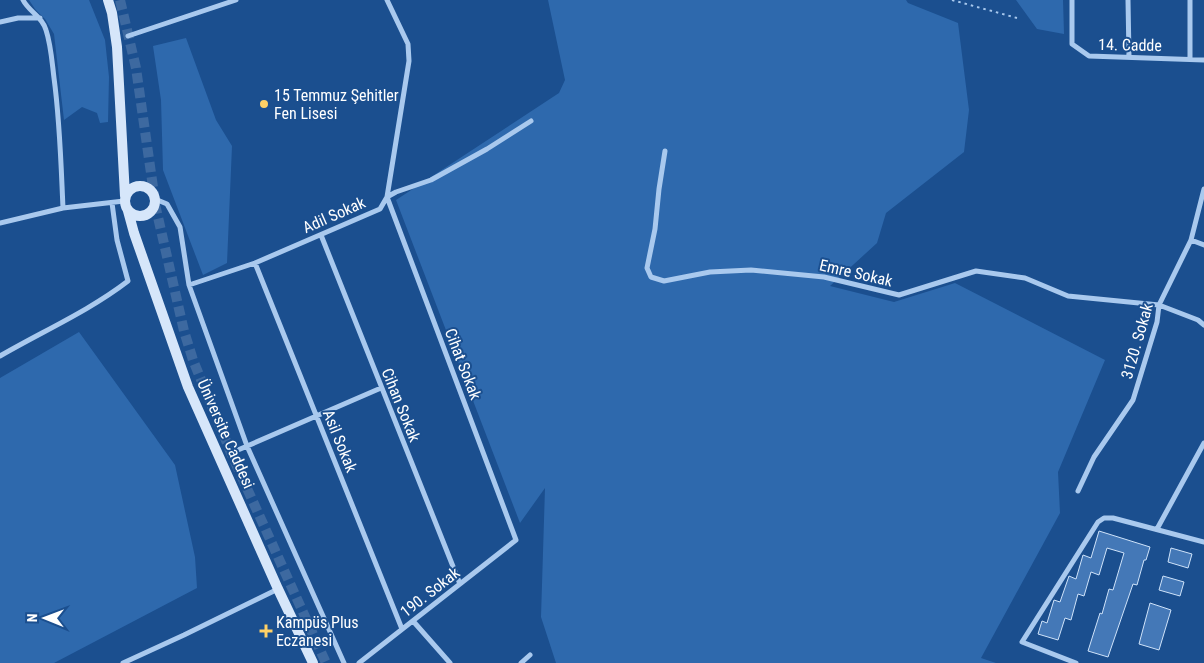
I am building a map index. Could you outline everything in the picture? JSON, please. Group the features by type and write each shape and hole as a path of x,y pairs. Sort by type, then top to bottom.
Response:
{"street":[{"path":"23,0 41,18 46,28 51,49 59,113 63,208"},
{"name":"Üniversite Caddesi","path":"108,0 115,30 126,203 137,242 188,387 313,663"},
{"path":"128,36 236,0"},
{"path":"387,0 408,44 409,62 387,197"},
{"name":"14. Cadde","path":"1072,0 1072,44 1089,56 1204,60"},
{"path":"1128,0 1129,56"},
{"path":"1190,0 1190,59"},
{"path":"0,22 18,18 41,18"},
{"name":"Adil Sokak","path":"189,285 254,263 380,209 387,197 431,180 488,150 531,121"},
{"name":"Emre Sokak","path":"665,151 647,268 647,272 654,279 664,282 710,272 751,270 824,277 899,295 976,271 1025,278 1068,296 1159,305 1198,320 1204,325"},
{"path":"126,203 131,188 141,185 150,190 155,199 167,204 180,227 189,285 246,446 344,663"},
{"name":"3120. Sokak","path":"1078,491 1094,457 1133,400 1157,322 1159,305 1191,240 1204,189"},
{"name":"Cihat Sokak","path":"387,197 516,540"},
{"path":"126,203 136,216 146,215 153,208 155,199"},
{"path":"0,356 87,309 128,281 117,240 112,203"},
{"path":"0,224 63,208 126,203"},
{"name":"Cihan Sokak","path":"321,235 460,584"},
{"path":"1191,240 1204,245"},
{"name":"Asil Sokak","path":"254,263 402,629"},
{"path":"230,453 381,388"},
{"path":"1157,529 1204,443"},
{"path":"1076,663 1022,642 1098,522 1104,518 1113,518 1204,542"},
{"name":"190. Sokak","path":"359,663 516,540"},
{"path":"123,663 278,589"},
{"path":"413,621 450,663"},
{"path":"521,663 530,656"}],"path":[{"path":"952,0 1017,18"}],"shaded area":[{"path":"29,0 89,0 105,40 109,77 108,122 100,123 97,113 82,107 64,120 54,34 45,19"},
{"path":"548,0 906,0 908,3 958,23 969,110 964,152 886,213 877,243 830,286 894,302 955,283 1105,360 1058,472 1060,513 981,658 996,663 556,663 541,617 545,488 520,523 396,200 559,93 565,80"},
{"path":"1016,0 1063,0 1064,34 1037,29"},
{"path":"186,38 216,120 232,146 227,263 203,275 163,170 161,100 153,46"},
{"path":"79,332 175,465 195,557 197,588 54,663 0,663 0,378"}],"building":[{"path":"1099,531 1150,547 1137,585 1133,584 1108,657 1088,651 1109,589 1113,590 1124,553 1107,548 1099,575 1091,572 1084,596 1078,594 1071,620 1065,618 1058,640 1038,634 1042,621 1047,623 1054,600 1060,602 1069,576 1076,579 1083,555 1091,558"},
{"path":"1171,548 1192,554 1188,568 1168,562"},
{"path":"1163,576 1184,582 1180,596 1159,590"},
{"path":"1150,603 1171,610 1159,650 1139,644"}],"tunnel":[{"path":"120,0 136,68 154,194"},
{"path":"155,204 184,331 193,360 231,453 326,663"}],"place":[{"name":"15 Temmuz Şehitler Fen Lisesi","path":"264,104"},
{"name":"Kampüs Plus Eczanesi","path":"266,631"}]}
